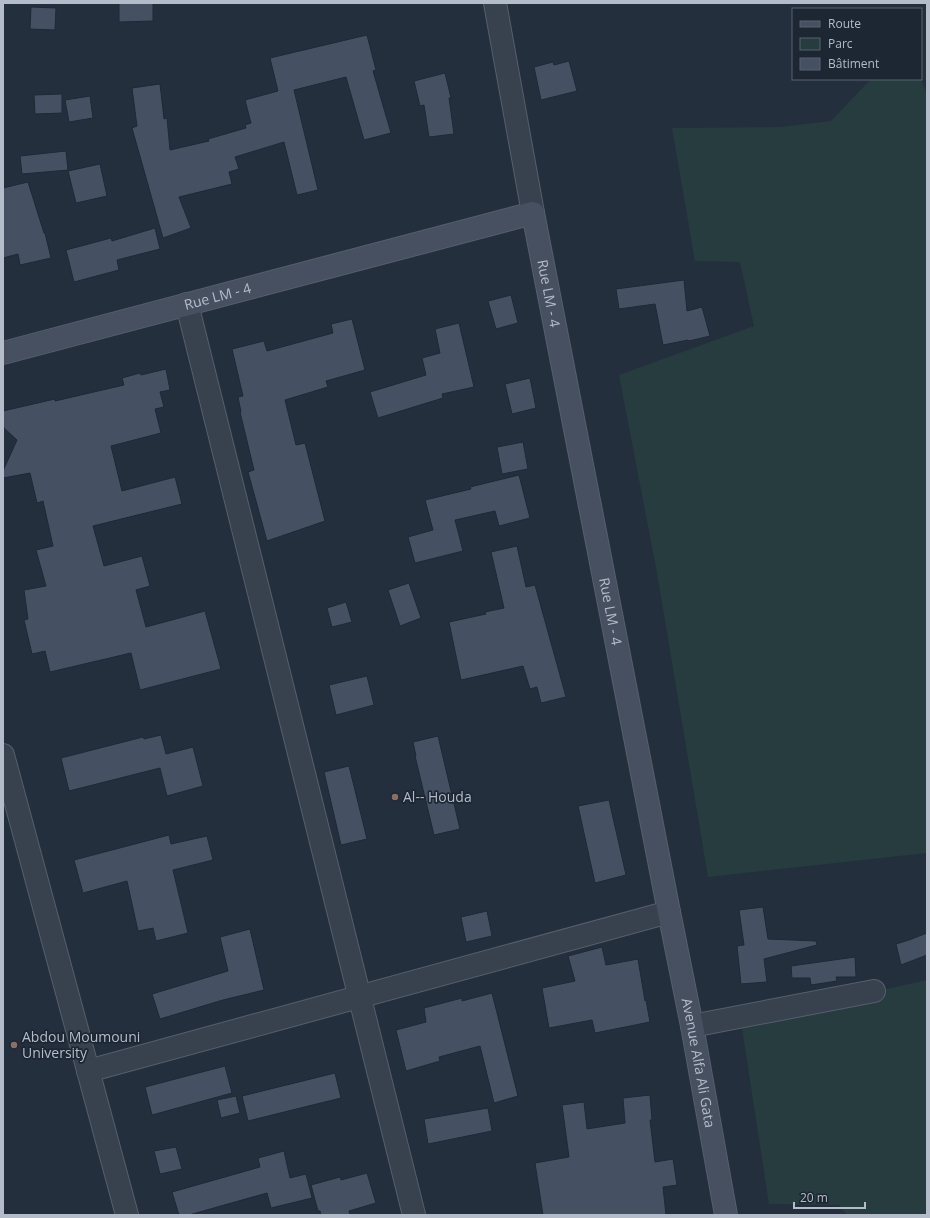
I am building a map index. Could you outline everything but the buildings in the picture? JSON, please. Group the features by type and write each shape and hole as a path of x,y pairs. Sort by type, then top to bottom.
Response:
{"street":[{"path":"495,3 533,213"},
{"name":"Rue LM - 4","path":"3,353 533,213 669,912"},
{"path":"186,304 414,1215"},
{"path":"3,755 127,1215"},
{"path":"88,1071 669,912"},
{"name":"Avenue Alfa Ali Gata","path":"669,912 692,1026 726,1215"},
{"path":"692,1026 874,991"}],"green space":[{"path":"870,80 921,80 927,95 927,853 708,877 657,573 619,375 754,326 740,262 695,261 672,128 780,127 831,121"},
{"path":"927,980 927,1215 847,1215 839,1205 769,1204 741,1022"}],"place":[{"name":"Al-- Houda","path":"395,797"},
{"name":"Abdou Moumouni University","path":"14,1045"}]}
